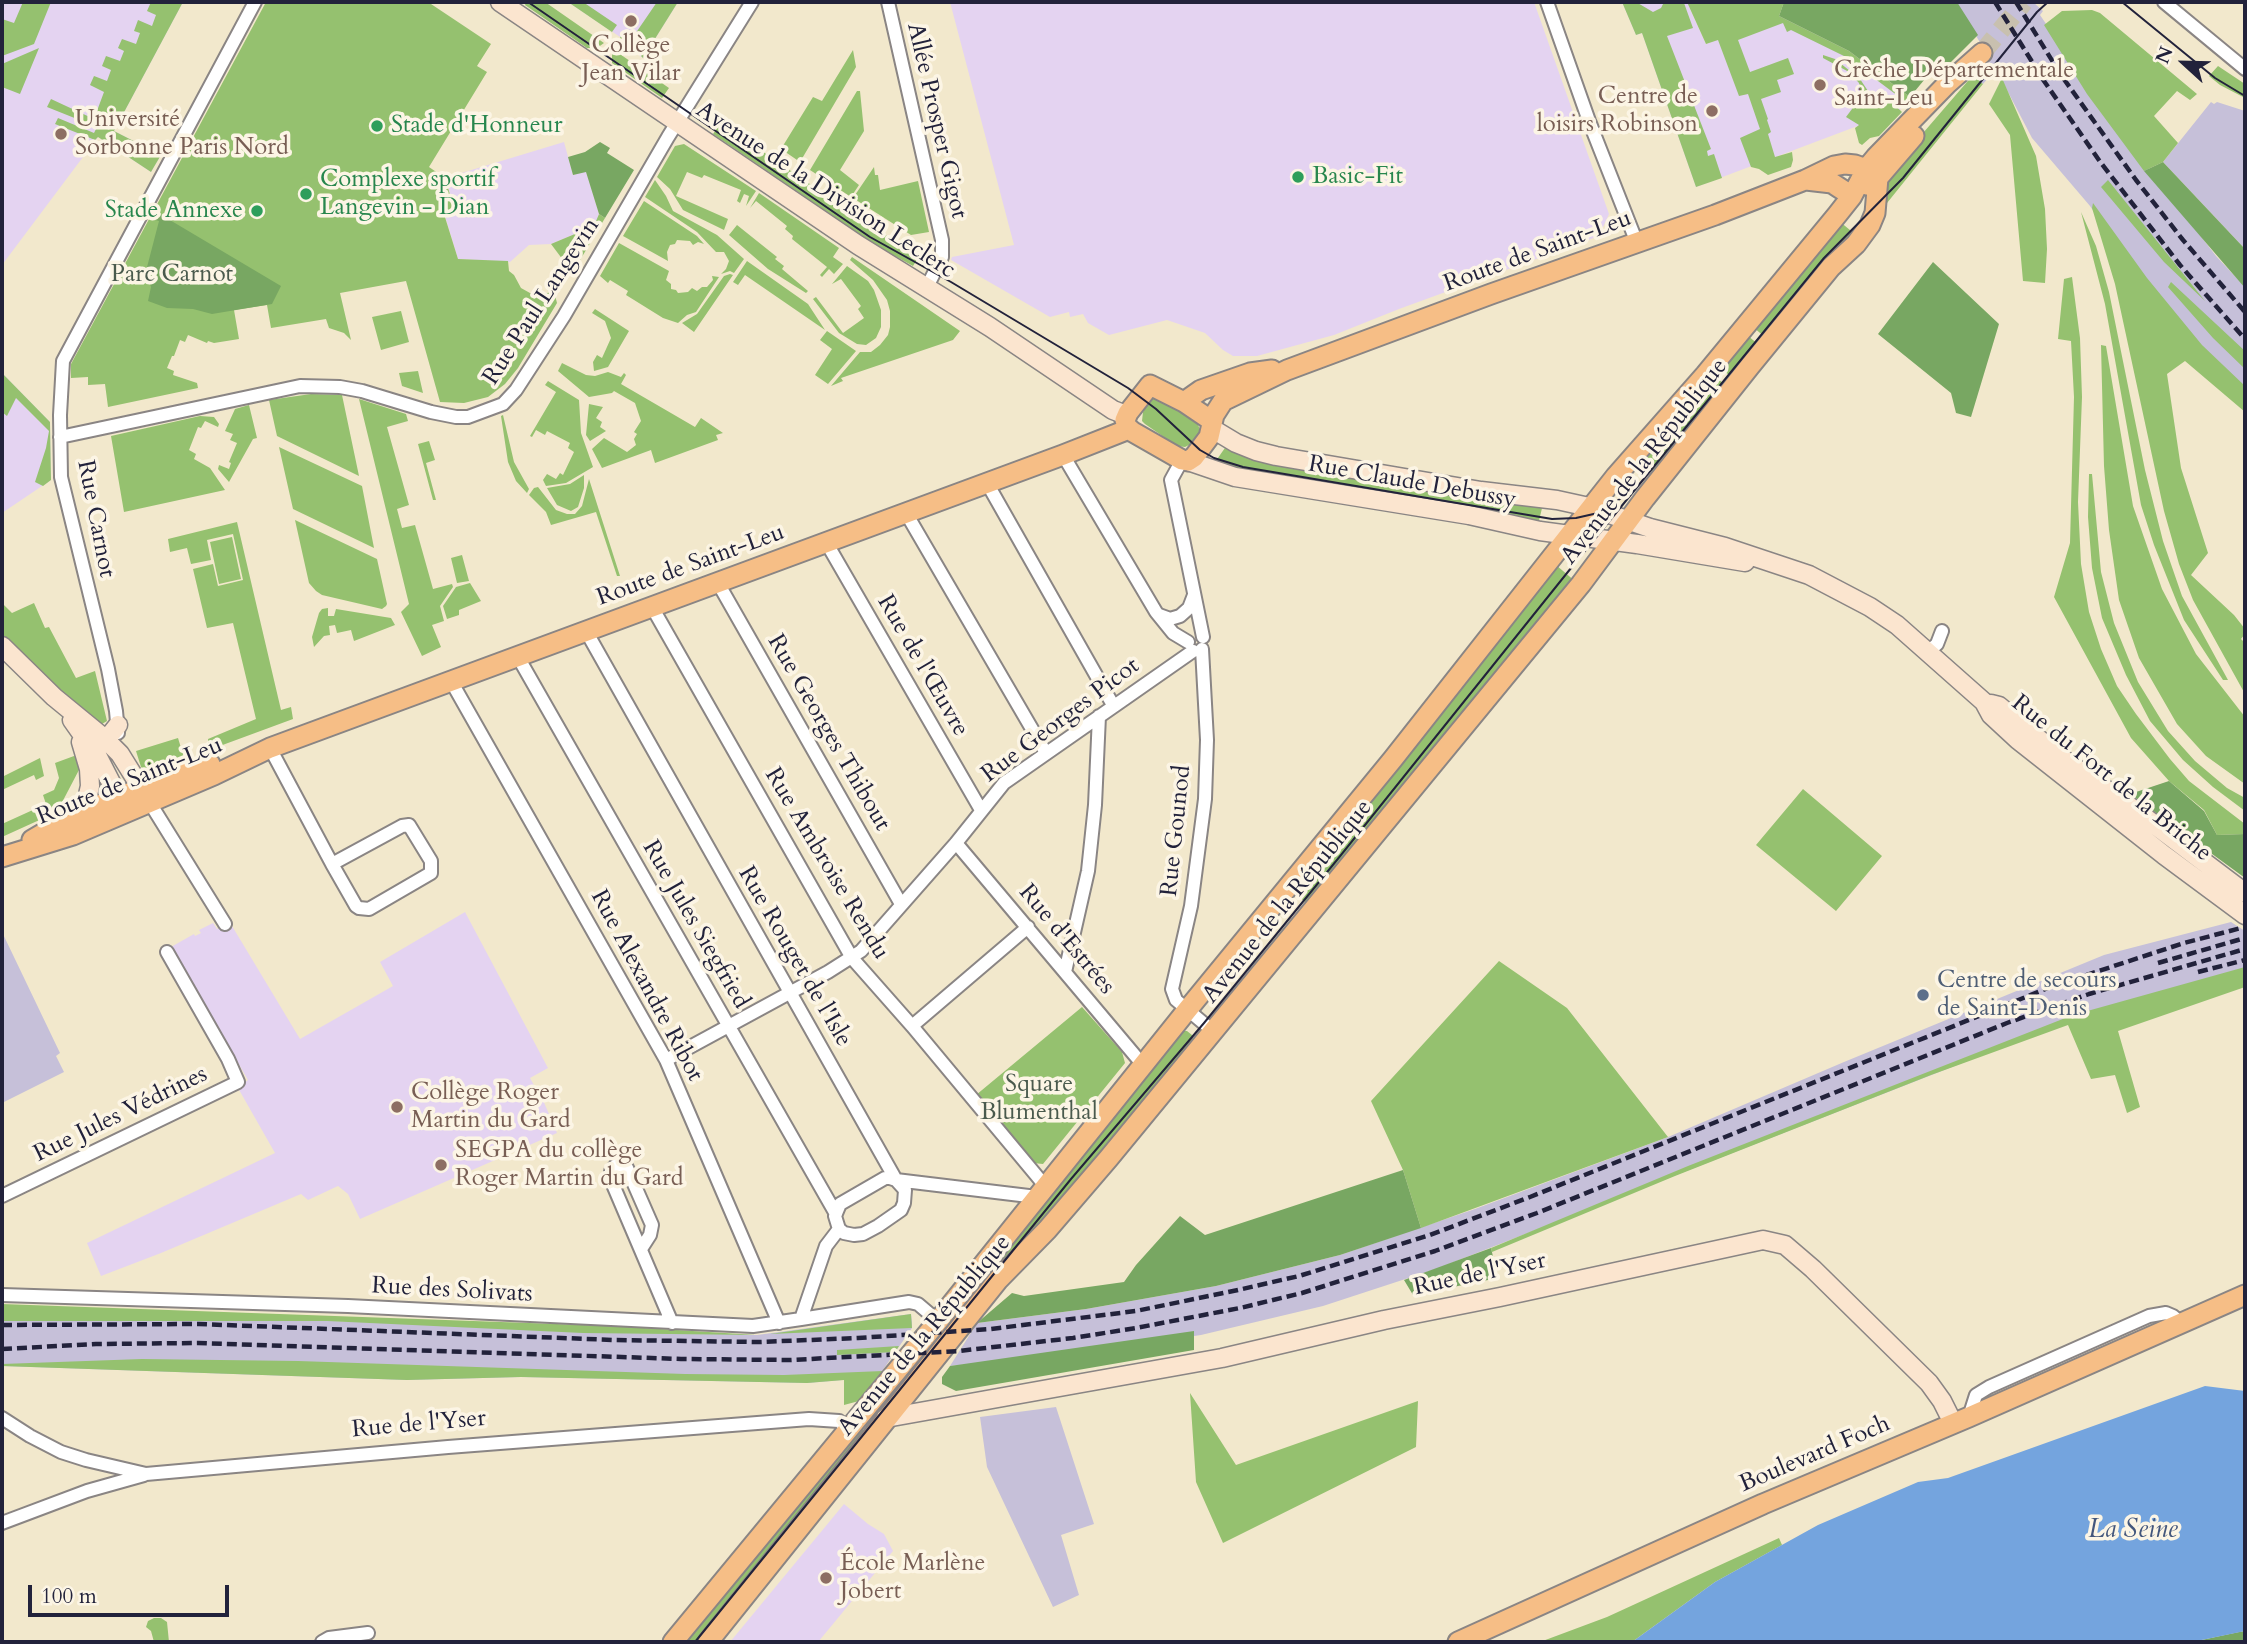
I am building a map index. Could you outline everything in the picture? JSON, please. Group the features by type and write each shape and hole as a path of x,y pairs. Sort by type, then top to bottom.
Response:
{"main road":[{"name":"Avenue de la République","path":"673,1642 938,1321 1392,759 1622,468 1704,375 1852,196 1872,174 1906,144 1923,120 1879,153 1872,174 1875,213 1871,225 1831,267 1750,366 1622,542 1047,1230 998,1280 708,1642"},
{"name":"Route de Saint-Leu","path":"1185,461 1194,457 1205,444 1211,424 1225,399 1277,377 1287,370 1637,243 1805,180 1831,167 1842,164 1872,174"},
{"path":"1805,180 1832,183 1852,196"},
{"name":"Route de Saint-Leu","path":"1184,402 1201,390 1250,373 1287,370"},
{"path":"1185,461 1128,422 1150,385 1184,402 1211,424"},
{"name":"Route de Saint-Leu","path":"4,856 79,814 122,805 242,762 270,748 1063,455 1128,422"},
{"name":"Route de Saint-Leu","path":"4,856 74,835 122,805"},
{"name":"Boulevard Foch","path":"1458,1642 1712,1526 2245,1295"}],"street":[{"name":"Rue Carnot","path":"120,754 108,669 62,482 61,374 64,356 255,2"},
{"name":"Avenue de la Division Leclerc","path":"500,2 858,245 927,287 1128,422"},
{"name":"Rue Paul Langevin","path":"61,437 300,386 353,389 456,417 468,416 503,404 516,390 564,316 751,2"},
{"name":"Allée Prosper Gigot","path":"888,2 942,240 941,261 927,287"},
{"path":"1547,2 1589,121 1637,243"},
{"path":"2164,2 2245,69"},
{"name":"Rue Claude Debussy","path":"1211,424 1236,443 1256,452 1481,491 1557,500 1636,523"},
{"path":"1063,455 1156,612 1173,633 1197,645"},
{"name":"Rue Claude Debussy","path":"1185,461 1226,475 1469,515 1569,536 1622,542"},
{"name":"Rue Gounod","path":"1185,461 1171,480 1194,595 1207,740 1205,799 1191,905 1172,989 1175,998 1188,1009"},
{"path":"987,483 1113,705"},
{"path":"906,513 1045,753"},
{"name":"Rue du Fort de la Briche","path":"1636,523 1725,547 1810,575 1870,607 1897,625 1928,652 1984,702 1991,715 2069,782 2245,915"},
{"name":"Rue de l'Œuvre","path":"826,542 981,810"},
{"name":"Rue du Fort de la Briche","path":"1622,542 1789,568"},
{"name":"Rue Georges Thibout","path":"718,583 901,904"},
{"path":"1156,612 1167,618 1177,617 1186,611 1194,595"},
{"name":"Rue Ambroise Rendu","path":"652,607 852,958 912,1026 1041,1192"},
{"name":"Rue Rouget de l'Isle","path":"586,631 896,1180"},
{"path":"1928,652 1937,644 1942,631"},
{"name":"Rue Georges Picot","path":"666,1060 852,958 868,944 956,843 1004,783 1197,645"},
{"path":"2,646 54,697 120,754 225,924"},
{"name":"Rue Jules Siegfried","path":"518,657 836,1214 839,1229"},
{"name":"Rue Alexandre Ribot","path":"452,681 666,1060 779,1323"},
{"path":"54,697 98,757 122,805"},
{"name":"Rue du Fort de la Briche","path":"1984,702 1998,706 2050,749 2245,893"},
{"path":"1065,972 1081,906 1093,836 1099,716"},
{"path":"72,720 89,734 104,738 114,732 118,725"},
{"path":"72,720 85,752 90,782 90,794 79,814"},
{"path":"270,748 332,864 356,906 365,909 427,876 433,867 412,828 406,825 332,864"},
{"name":"Rue d'Estrées","path":"956,843 1143,1065"},
{"path":"912,1026 1028,927"},
{"name":"Rue Jules Védrines","path":"2,1196 238,1082 228,1059 167,952"},
{"path":"1188,1009 1213,1032"},
{"path":"641,1249 650,1235 652,1225 628,1168 616,1165 611,1171 611,1180 671,1322"},
{"path":"836,1214 844,1201 883,1178 1041,1192"},
{"path":"801,1319 832,1235 839,1229 848,1235 863,1234 898,1213 904,1203 905,1194 896,1180"},
{"name":"Rue de l'Yser","path":"886,1418 1222,1358 1384,1320 1763,1240 1785,1245 1813,1269 1929,1383 1961,1420"},
{"name":"Rue des Solivats","path":"2,1295 194,1300 753,1326 909,1302 918,1304 938,1321"},
{"path":"912,1386 920,1395 942,1408"},
{"name":"Rue de l'Yser","path":"2,1418 61,1452 146,1475 448,1447 806,1419 839,1421 849,1430"},
{"path":"2,1522 87,1491 146,1475"},
{"path":"322,1642 328,1638 368,1633"}],"shaded area":[{"name":"Université Sorbonne Paris Nord","path":"2,2 183,2 114,131 161,155 151,172 98,137 2,265"},
{"name":"Collège Jean Vilar","path":"568,2 678,2 643,58 636,53 638,49"},
{"path":"950,2 1534,2 1609,214 1599,236 1334,335 1257,356 1233,356 1205,333 1167,320 1109,335 1088,323 1083,314 1070,317 1069,312 1050,317 951,260 952,257 1014,245"},
{"path":"1622,2 1687,2 1706,44 1779,16 1849,51 1910,97 1900,110 1696,187 1642,33 1636,35"},
{"path":"1956,2 2033,2 2043,11 2040,15 2106,112 2216,256 2245,287 2245,388 2135,273 2090,206 2032,138 1996,69 1983,84 1973,75 1988,56"},
{"path":"2211,102 2245,111 2245,249 2163,162"},
{"path":"564,142 573,175 586,171 599,214 595,226 551,244 529,245 510,262 458,259 444,213 455,210 445,178"},
{"path":"2,373 50,422 51,480 2,513"},
{"name":"Collège Roger Martin du Gard","path":"465,912 548,1068 530,1078 535,1087 537,1086 557,1133 360,1219 348,1194 338,1186 308,1200 301,1194 101,1276 87,1243 275,1153 238,1088 248,1080 171,947 201,933 199,930 213,923 217,929 229,921 300,1039 393,986 380,962"},
{"path":"2231,922 2245,931 2245,972 2067,1022 1436,1269 1323,1306 1201,1335 1071,1354 950,1366 977,1323 1086,1309 1216,1286 1340,1255 1475,1209 1668,1137 2104,955"},
{"path":"2,932 60,1053 56,1056 64,1072 2,1103"},
{"path":"2,1310 757,1335 911,1314 912,1328 878,1377 807,1383 521,1377 407,1380 2,1366"},
{"path":"1056,1407 1094,1524 1061,1535 1079,1595 1053,1607 987,1467 980,1417"},
{"name":"École Marlène Jobert","path":"844,1504 884,1534 893,1551 833,1624 818,1642 730,1642"}],"green space":[{"path":"23,2 51,2 34,44 2,56 2,19 14,23"},
{"path":"151,2 183,2 114,131 161,155 151,172 98,137 95,140 55,124 58,118 94,133 97,127 47,107 51,99 94,119 104,92 90,85 94,76 107,81 111,70 102,66 106,56 120,61 124,51 118,48 122,39 136,44 140,33 134,31 138,20 152,26 156,15 147,11"},
{"name":"Complexe sportif Langevin - Dian","path":"266,2 428,2 491,44 477,66 487,72 429,167 445,178 455,211 444,214 458,259 508,261 509,271 521,288 541,295 554,291 557,303 518,368 505,384 488,397 464,403 440,402 406,281 340,293 351,340 344,333 329,328 326,319 271,328 267,305 234,310 239,339 207,343 188,335 185,342 180,340 172,356 167,368 174,371 173,375 197,383 198,388 108,407 105,384 88,385 88,377 71,378 71,364"},
{"path":"526,2 545,2 604,43 597,48 587,48 525,5"},
{"path":"568,2 583,2 617,25 612,32"},
{"path":"657,2 678,2 643,58 641,56 647,46 642,44 638,49 620,38 622,34 631,40"},
{"path":"1622,2 1636,2 1653,12 1661,8 1664,2 1684,3 1693,28 1667,36 1711,149 1707,151 1708,156 1714,154 1722,178 1696,187 1642,33 1636,35"},
{"path":"1687,2 1784,2 1779,16 1849,51 1910,97 1906,102 1846,57 1791,30 1787,32 1783,23 1738,40 1750,72 1788,58 1794,74 1777,80 1781,92 1761,99 1768,119 1771,132 1768,134 1775,157 1792,152 1793,160 1791,167 1768,175 1751,167 1740,138 1760,129 1748,94 1739,96 1718,40 1706,44"},
{"path":"1784,2 1957,2 1978,35 1951,62 1939,62 1910,97 1849,51 1779,16"},
{"path":"2092,10 2100,13 2197,94 2190,100 2177,91 2154,116 2178,143 2163,162 2144,171 2087,94 2044,25 2062,11"},
{"path":"39,48 20,94 2,87 2,64"},
{"path":"614,50 669,88 662,98 612,63"},
{"path":"853,50 856,67 800,162 781,149 813,97 822,101"},
{"path":"1823,55 1835,59 1860,79 1868,91 1885,96 1902,112 1879,136 1870,138 1862,145 1859,143 1855,128 1859,125 1846,117 1861,97 1859,83 1849,72 1823,58"},
{"path":"2218,66 2245,84 2245,98 2209,76"},
{"path":"1973,75 1983,84 1883,208 1886,185 1891,175 1911,147"},
{"path":"2002,78 2036,156 2045,209 2045,283 2023,281 2010,135 1989,104"},
{"path":"857,91 860,91 864,131 840,170 859,185 851,197 810,170"},
{"path":"721,123 877,230 920,255 913,266 877,246 713,134"},
{"path":"600,142 610,148 607,153 634,170 605,218 599,214 586,172 573,175 568,157 585,152"},
{"path":"684,144 756,191 746,206 749,196 744,194 740,203 737,201 741,190 704,175 702,178 687,172 676,196 728,219 724,230 683,210 670,189 657,177 675,146"},
{"path":"2163,162 2245,249 2245,288 2144,171"},
{"path":"874,167 880,190 918,181 929,232 911,235 853,198"},
{"path":"655,180 673,211 717,235 744,259 734,273 730,271 721,274 729,261 724,252 716,252 697,232 645,197"},
{"path":"2108,180 2205,301 2164,262 2101,187"},
{"path":"759,193 839,248 833,257 843,264 834,274 829,269 822,277 820,275 827,267 792,239 793,236 785,229 787,226 756,201 750,208"},
{"path":"644,201 697,236 704,244 698,242 693,245 690,241 677,240 670,245 667,252 668,261 623,236"},
{"path":"2093,203 2147,278 2202,345 2245,386 2245,412 2185,361 2167,374 2181,468 2208,553 2191,575 2234,615 2245,629 2241,639 2245,643 2245,694 2193,600 2179,564 2164,511 2115,284 2092,208"},
{"name":"Parc Carnot","path":"153,210 281,286 272,304 212,314 193,309 167,308 148,301 151,287 146,271 159,221 149,218"},
{"path":"2081,212 2096,246 2109,292 2145,470 2163,541 2182,596 2228,680 2223,680 2184,620 2141,505 2105,304"},
{"path":"599,214 605,218 573,272 564,275 563,260 551,244 594,226"},
{"path":"1839,221 1856,235 1766,338 1753,327"},
{"path":"737,225 777,257 775,259 784,266 782,269 808,291 806,293 768,269 729,235"},
{"path":"619,243 669,271 666,280 671,284 671,289 678,293 688,292 692,288 697,291 707,287 713,280 712,276 719,277 696,312 687,315 678,323 663,318 626,295 628,291 610,280 608,283 600,276"},
{"path":"852,257 960,331 953,340 841,378 843,381 831,386 860,352 871,352 880,345 888,335 890,327 887,300 873,280 850,260"},
{"path":"747,261 808,304 825,330 745,275 738,285 733,282"},
{"path":"1933,262 1999,324 1971,417 1956,413 1951,393 1878,334"},
{"path":"847,266 868,281 881,310 881,327 876,338 866,345 857,344 839,333 813,299 816,297 843,333 864,318 858,309 861,306 841,279 832,284"},
{"path":"733,275 694,332 682,323 697,314 724,276"},
{"path":"2072,277 2080,338 2082,397 2078,502 2081,564 2089,612 2117,686 2136,714 2189,781 2245,824 2245,834 2217,835 2204,810 2169,781 2131,738 2054,597 2070,543 2074,397 2071,341 2058,339 2064,279"},
{"path":"2171,282 2245,351 2245,369 2213,338 2168,287"},
{"path":"595,309 629,331 608,367 594,371 593,362 597,355 602,358 611,338 605,321 592,313"},
{"path":"401,311 409,342 381,350 372,317"},
{"path":"827,331 856,351 828,384 815,375 832,349 820,340"},
{"path":"1747,335 1759,345 1733,378 1720,368"},
{"path":"2101,345 2106,346 2133,506 2162,589 2196,654 2245,717 2245,784 2206,756 2177,724 2139,658 2119,600 2109,530 2104,466"},
{"path":"562,363 586,375 595,376 608,372 621,377 624,373 626,375 621,384 695,427 701,418 723,433 716,435 718,440 655,463 651,450 602,468 592,449 604,438 627,452 636,445 634,439 637,434 634,432 641,421 635,403 614,391 589,397 558,371"},
{"path":"418,371 423,393 402,386 399,373"},
{"path":"2,373 50,422 51,480 43,486 35,482 49,431 16,398 7,416 2,412"},
{"path":"1714,376 1727,386 1655,474 1638,460"},
{"path":"548,381 579,400 581,433 593,467 566,483 546,486 543,480 547,474 556,479 560,473 563,475 574,452 568,448 570,443 547,431 545,435 536,430 532,437 530,436 556,392 545,385"},
{"path":"311,394 342,395 359,476 277,436 269,400"},
{"path":"1156,397 1196,419 1200,430 1193,443 1185,447 1177,446 1142,421 1149,401"},
{"path":"359,399 406,414 408,421 387,427 409,505 397,509 402,528 415,525 433,589 452,584 453,587 440,606 444,621 432,625 441,647 422,656 401,612 409,604"},
{"path":"589,404 603,407 596,418 602,422 600,427 606,431 590,441 586,435"},
{"path":"249,405 257,438 253,439 229,482 218,469 219,465 229,469 237,443 230,440 233,434 225,431 235,409"},
{"path":"503,415 514,462 529,489 527,493 516,481 508,462"},
{"path":"200,416 214,417 219,424 218,427 205,421 201,428 198,427 189,450 196,454 194,459 210,468 225,490 124,512 111,436"},
{"path":"429,441 435,460 426,463 436,500 433,500 418,444"},
{"path":"1227,445 1543,504 1538,525 1213,465"},
{"path":"279,447 362,486 374,548 293,509"},
{"path":"2089,474 2092,474 2101,572 2114,623 2138,682 2168,731 2195,761 2227,788 2245,798 2245,811 2183,760 2150,721 2126,675 2102,618 2092,568 2088,517"},
{"path":"584,475 584,488 578,507 571,511 557,505 547,488 570,484"},
{"path":"589,479 620,576 617,576 596,512 551,525 546,512 529,495 538,487 556,510 575,514 582,506"},
{"path":"295,520 377,559 386,606 382,609 322,595 316,591 309,583"},
{"path":"237,522 281,710 291,707 293,719 209,750 208,739 256,719 233,623 207,628 193,569 213,564 218,586 243,580 233,534 207,540 211,560 191,564 187,548 170,552 168,539"},
{"path":"232,537 241,579 219,584 210,542"},
{"path":"462,555 469,581 457,583 451,558"},
{"path":"1556,565 1576,582 1311,907 1292,891"},
{"path":"470,583 481,601 459,610 459,615 447,619 443,606 456,587"},
{"path":"2,603 12,613 34,603 45,628 49,627 76,678 95,671 107,721 97,727 2,635"},
{"path":"328,608 328,616 334,616 336,609 391,618 395,625 354,641 351,630 337,633 335,625 329,626 330,635 324,636 314,647 312,637 319,613"},
{"path":"178,738 185,761 149,773 141,767 136,751"},
{"path":"78,757 80,768 57,812 2,837 2,824 46,804 43,795 54,790 59,778 55,763"},
{"path":"40,758 44,776 36,780 34,775 2,790 2,777"},
{"path":"2169,781 2204,811 2217,835 2245,834 2245,878 2130,794"},
{"path":"1803,789 1882,856 1836,911 1756,845"},
{"path":"1499,961 1567,1008 1668,1137 1421,1228 1403,1170 1371,1101"},
{"path":"2245,967 2245,987 2118,1031 2140,1107 2127,1113 2115,1075 2091,1079 2068,1025 1931,1075 1492,1252 1491,1248 1688,1166 2073,1015"},
{"name":"Square Blumenthal","path":"1082,1007 1122,1052 1125,1063 1043,1164 1033,1163 976,1095"},
{"path":"1182,1031 1192,1035 1194,1042 965,1314 956,1306"},
{"path":"1403,1170 1421,1228 1340,1255 1216,1286 1086,1309 977,1323 1012,1293 1024,1296 1124,1282 1180,1216 1205,1235"},
{"path":"1491,1248 1498,1278 1413,1295 1404,1280"},
{"path":"2,1304 612,1326 757,1335 583,1333 327,1321 2,1321"},
{"path":"911,1314 912,1328 770,1334"},
{"path":"1194,1331 1194,1350 956,1391 942,1384 942,1377 950,1366"},
{"path":"899,1346 895,1352 837,1355 837,1350"},
{"path":"142,1359 298,1361 685,1374 784,1375 883,1371 859,1401 844,1405 844,1380 807,1383 521,1377 407,1380 2,1366"},
{"path":"1190,1393 1236,1465 1418,1401 1416,1447 1223,1543 1196,1482"},
{"path":"858,1426 868,1434 701,1642 678,1642"},
{"path":"1779,1538 1782,1545 1715,1582 1632,1642 1540,1642 1607,1617"},
{"path":"154,1618 167,1622 169,1642 154,1642 151,1631 146,1627 148,1621"},
{"path":"2245,1631 2245,1642 2192,1642 2239,1632"}],"water":[{"name":"La Seine","path":"2205,1386 2245,1391 2245,1631 2192,1642 1632,1642 1715,1582 1818,1525 1918,1482 1948,1478"}],"tunnel":[{"path":"1982,53 2024,2"}],"tram line":[{"path":"528,2 870,237 1128,388 1156,409 1200,450 1214,458 1243,467 1552,519 1576,518 1598,513 1623,497"},
{"path":"695,1642 1071,1179 1204,1023 1824,258 1903,178 2037,12 2048,2"},
{"path":"2122,2 2215,78 2245,96"}],"railway":[{"path":"1995,2 2044,81 2101,163 2180,265 2245,339"},
{"path":"2016,2 2061,75 2136,180 2245,312"},
{"path":"2,1325 199,1324 614,1340 760,1342 991,1329 1136,1311 1299,1276 1430,1235 2053,986 2184,943 2245,927"},
{"path":"2158,963 2245,938"},
{"path":"2,1349 96,1344 198,1343 681,1359 791,1360 959,1351 1136,1328 1302,1293 1435,1251 1537,1213 2007,1023 2089,994 2245,949"},
{"path":"2198,972 2245,960"}],"place":[{"name":"Collège Jean Vilar","path":"631,21"},
{"name":"Crèche Départementale Saint-Leu","path":"1820,85"},
{"name":"Centre de loisirs Robinson","path":"1712,111"},
{"name":"Stade d'Honneur","path":"377,126"},
{"name":"Université Sorbonne Paris Nord","path":"61,134"},
{"name":"Basic-Fit","path":"1298,177"},
{"name":"Complexe sportif Langevin - Dian","path":"306,194"},
{"name":"Stade Annexe","path":"257,211"},
{"name":"Centre de secours de Saint-Denis","path":"1923,995"},
{"name":"Collège Roger Martin du Gard","path":"397,1107"},
{"name":"SEGPA du collège Roger Martin du Gard","path":"441,1165"},
{"name":"École Marlène Jobert","path":"826,1578"}]}
